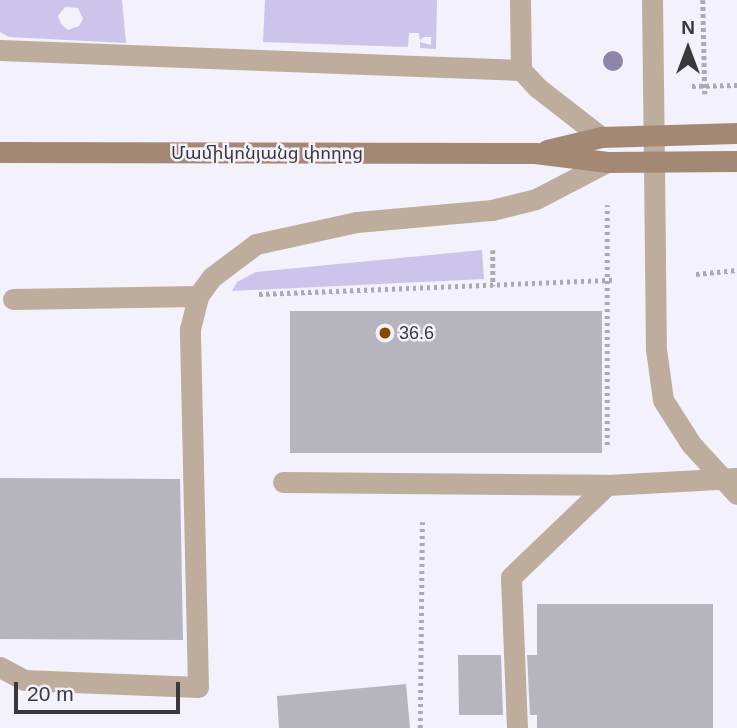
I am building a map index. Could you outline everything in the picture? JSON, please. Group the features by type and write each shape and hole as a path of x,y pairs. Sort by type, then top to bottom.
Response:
{"street":[{"path":"520,0 520,70 537,88 601,137"},
{"path":"652,0 656,349 663,400 691,444 733,485"},
{"path":"0,50 520,70"},
{"name":"Մամիկոնյանց փողոց","path":"535,153 601,137 737,133"},
{"name":"Մամիկոնյանց փողոց","path":"0,152 535,153 607,162 654,164 737,161"},
{"path":"0,667 24,680 198,687 190,329 198,296 212,277 256,244 357,222 492,210 536,199 607,162"},
{"path":"13,299 198,296"},
{"path":"283,482 733,485"},
{"path":"517,728 511,577 607,485"}],"path":[{"path":"704,0 705,86"},
{"path":"607,485 608,230"},
{"path":"493,273 493,286"},
{"path":"198,296 621,279"},
{"path":"421,728 422,485"}],"shaded area":[{"path":"0,0 122,0 126,43 9,37 0,32","holes":["65,7 78,8 83,19 79,26 68,30 61,24 58,16"]},
{"path":"265,0 437,0 436,49 420,48 420,42 431,45 431,37 420,40 419,33 409,33 408,47 263,42"},
{"path":"482,250 484,279 232,291 237,282 256,272"}],"building":[{"path":"290,311 602,311 602,453 290,453"},
{"path":"0,478 180,479 183,640 0,639"},
{"path":"537,604 713,604 713,728 537,728 537,715 530,715 527,655 537,655"},
{"path":"458,655 501,655 503,715 459,715"},
{"path":"406,684 410,728 279,728 277,696"}],"place":[{"name":"36.6","path":"385,333"}]}
